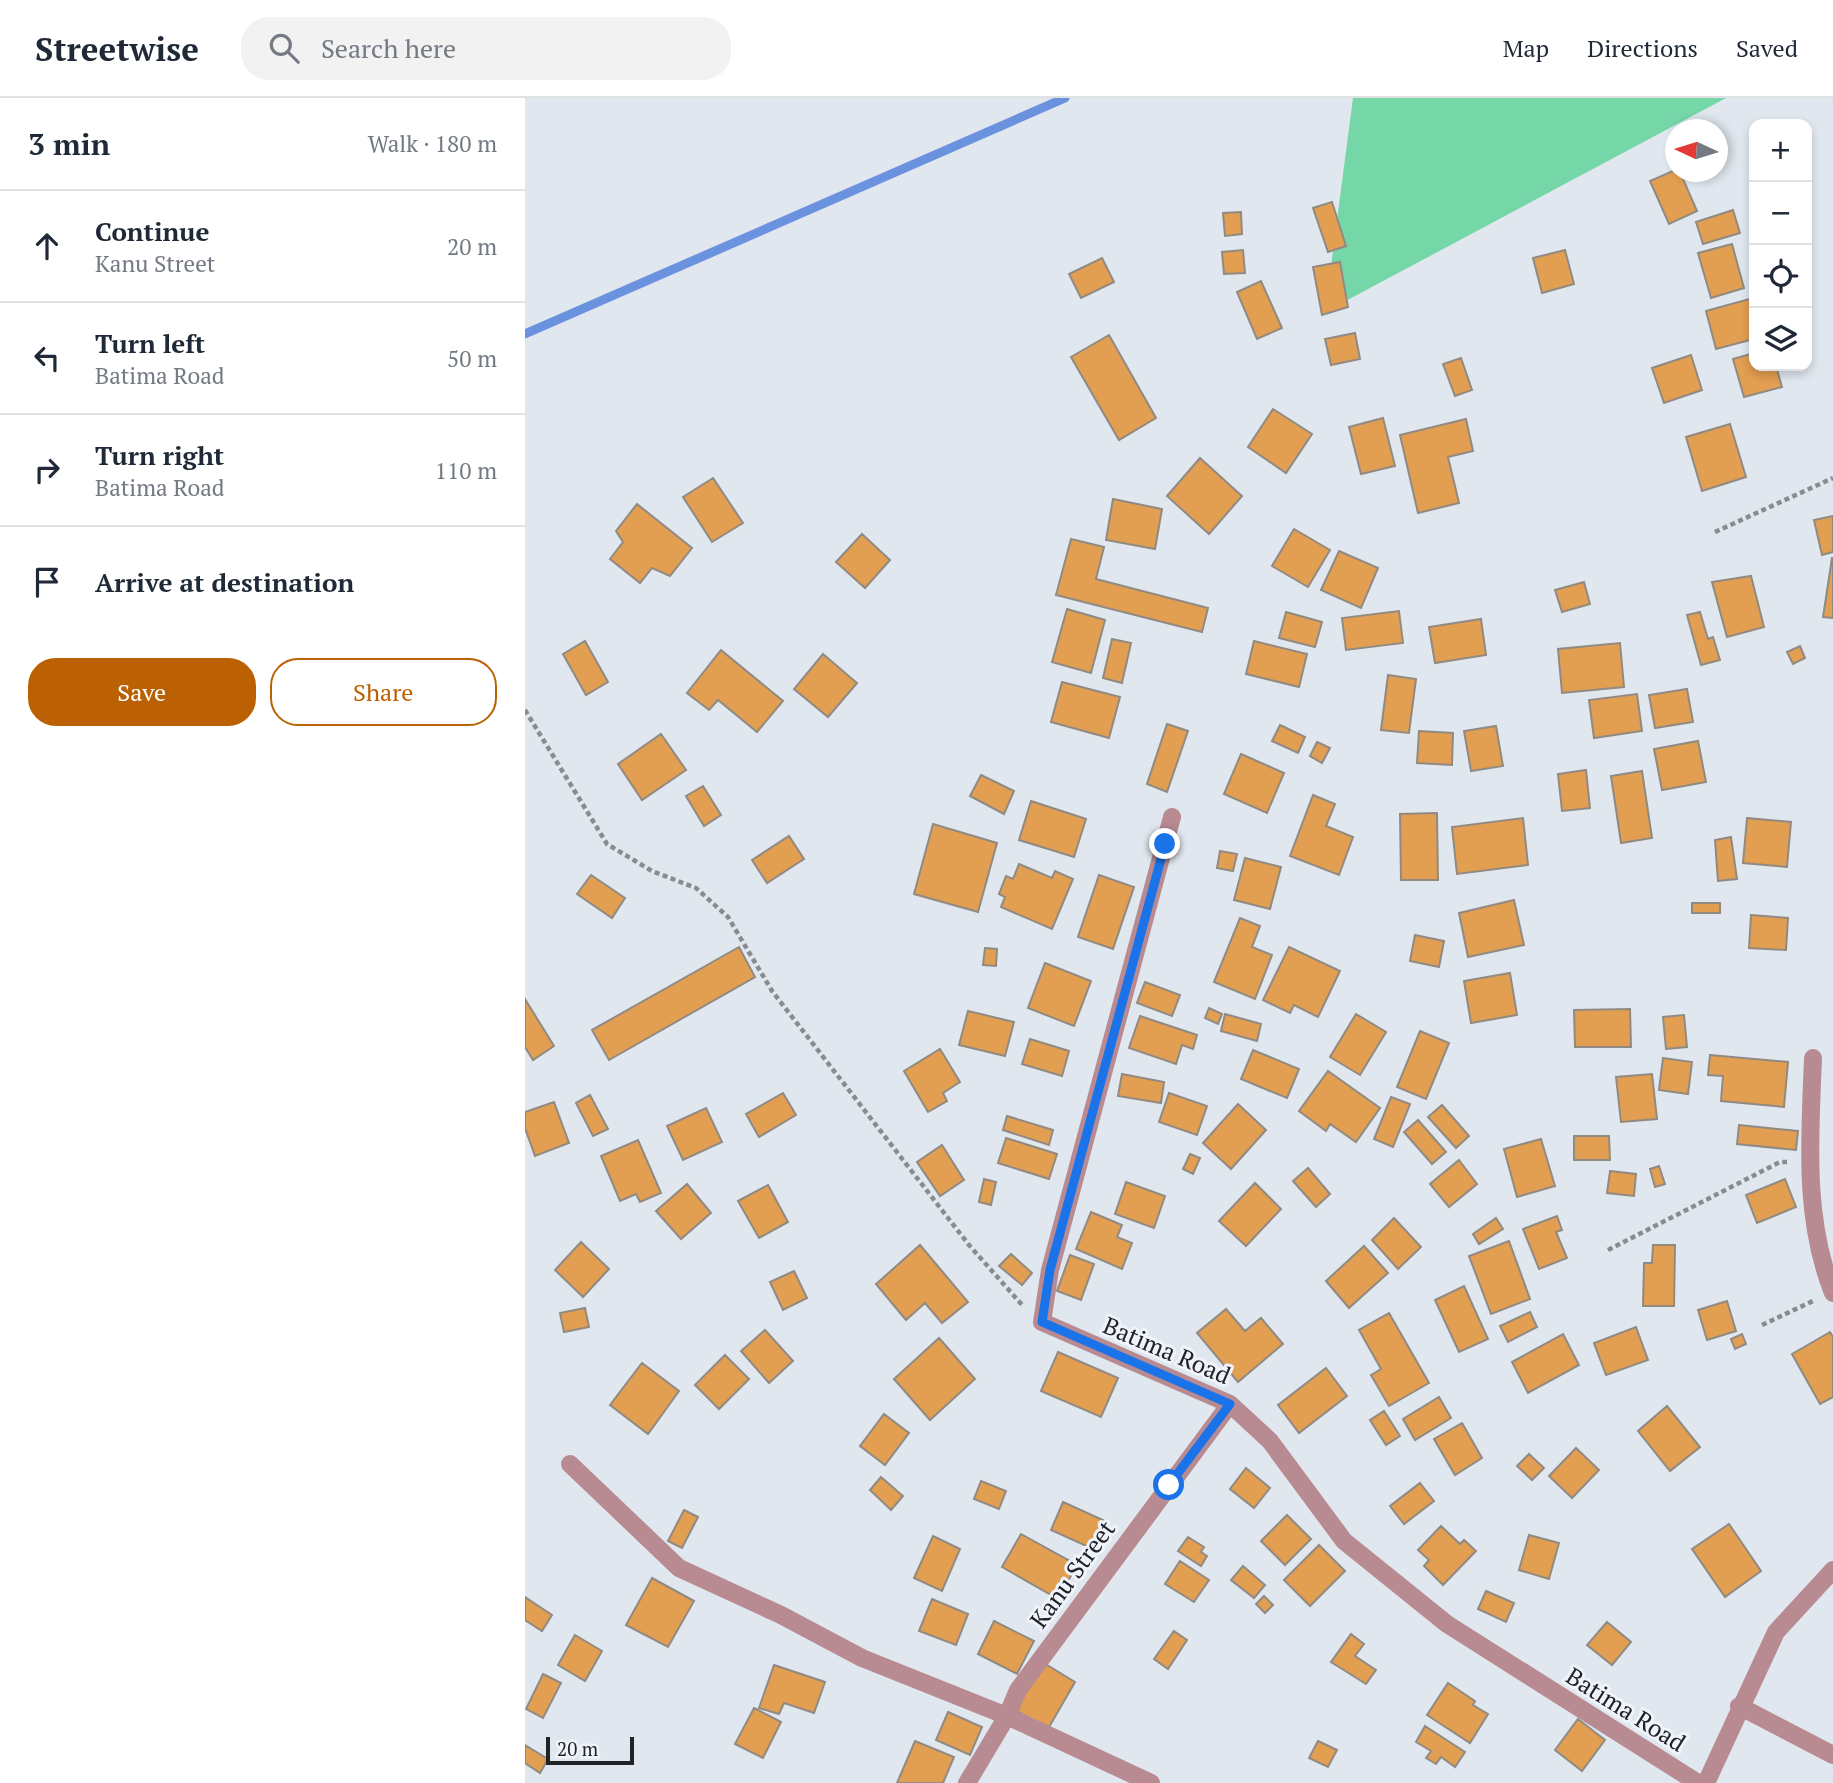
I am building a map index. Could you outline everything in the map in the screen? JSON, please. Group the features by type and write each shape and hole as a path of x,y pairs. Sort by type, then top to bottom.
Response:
{"street":[{"path":"1042,1322 1050,1270 1172,817"},
{"path":"1813,1058 1809,1161 1814,1227 1832,1292"},
{"name":"Batima Road","path":"1042,1322 1230,1404 1270,1441 1344,1541 1447,1624 1698,1783"},
{"name":"Kanu Street","path":"967,1783 1007,1716 1018,1690 1230,1404"},
{"path":"570,1464 679,1568 781,1615 862,1658 1007,1716 1151,1783"},
{"path":"1706,1783 1739,1706 1776,1632 1833,1570"},
{"path":"1739,1706 1833,1755"}],"path":[{"path":"1715,532 1833,478"},
{"path":"525,710 607,844 652,871 696,888 728,917 780,1002 969,1245 1014,1299 1042,1322"},
{"path":"1608,1250 1780,1162 1809,1161"},
{"path":"1762,1325 1832,1292"}],"green space":[{"path":"1353,98 1726,98 1687,119 1665,119 1665,131 1325,312"}],"building":[{"path":"1665,174 1665,182 1684,182 1697,211 1669,224 1650,181"},
{"path":"1332,202 1346,246 1328,252 1313,208"},
{"path":"1733,210 1740,233 1703,244 1696,222"},
{"path":"1241,212 1242,234 1225,236 1223,213"},
{"path":"1732,244 1744,288 1711,298 1698,253"},
{"path":"1243,250 1245,273 1224,274 1222,252"},
{"path":"1565,250 1574,284 1542,293 1533,258"},
{"path":"1102,258 1114,282 1081,298 1069,274"},
{"path":"1340,262 1348,307 1322,315 1313,267"},
{"path":"1261,281 1282,328 1257,339 1237,292"},
{"path":"1749,299 1749,340 1716,349 1706,311"},
{"path":"1355,333 1360,359 1331,365 1325,339"},
{"path":"1109,335 1156,418 1119,440 1071,357"},
{"path":"1749,354 1749,371 1777,371 1782,387 1744,397 1733,359"},
{"path":"1691,355 1702,390 1664,403 1652,368"},
{"path":"1461,358 1472,390 1455,396 1443,364"},
{"path":"1273,409 1312,434 1286,473 1248,447"},
{"path":"1383,418 1395,466 1361,474 1349,427"},
{"path":"1466,419 1473,451 1448,457 1459,503 1418,513 1400,435"},
{"path":"1730,424 1746,477 1702,491 1686,437"},
{"path":"1200,458 1242,496 1209,534 1167,496"},
{"path":"713,478 743,523 712,542 683,497"},
{"path":"1113,499 1162,509 1155,549 1106,540"},
{"path":"637,504 692,548 670,576 652,568 640,583 610,559 623,542 616,531"},
{"path":"1833,516 1833,552 1822,555 1814,520"},
{"path":"1294,529 1330,550 1308,587 1272,566"},
{"path":"862,534 890,560 865,588 836,562"},
{"path":"1071,539 1104,547 1096,579 1208,608 1202,632 1056,595"},
{"path":"1339,551 1378,568 1361,608 1321,590"},
{"path":"1833,558 1833,618 1823,617"},
{"path":"1751,576 1764,627 1727,637 1712,582"},
{"path":"1584,582 1590,604 1562,612 1555,590"},
{"path":"1067,609 1105,620 1091,673 1052,662"},
{"path":"1399,611 1403,643 1346,650 1342,618"},
{"path":"1286,612 1322,622 1315,647 1279,638"},
{"path":"1700,612 1708,639 1713,637 1720,660 1701,665 1687,615"},
{"path":"1481,619 1486,655 1435,663 1429,627"},
{"path":"1112,639 1131,643 1122,683 1103,678"},
{"path":"585,641 608,682 586,695 563,654"},
{"path":"1254,641 1307,654 1299,687 1246,674"},
{"path":"1620,643 1624,687 1562,693 1558,649"},
{"path":"1800,646 1805,658 1793,664 1787,652"},
{"path":"721,650 783,701 757,732 718,700 709,710 687,693"},
{"path":"823,654 857,683 828,717 794,689"},
{"path":"1388,675 1416,679 1409,733 1381,730"},
{"path":"1062,682 1120,697 1109,738 1051,722"},
{"path":"1687,689 1693,722 1655,728 1649,695"},
{"path":"1637,694 1642,731 1594,738 1589,700"},
{"path":"1167,724 1188,731 1167,792 1147,784"},
{"path":"1280,725 1305,737 1298,753 1272,741"},
{"path":"1496,726 1503,766 1471,771 1464,731"},
{"path":"1419,731 1453,733 1452,765 1417,763"},
{"path":"661,734 686,770 642,800 618,764"},
{"path":"1698,741 1706,782 1662,790 1654,749"},
{"path":"1317,742 1330,748 1322,763 1310,756"},
{"path":"1241,754 1284,773 1267,813 1224,794"},
{"path":"1586,770 1590,808 1562,811 1558,774"},
{"path":"1642,771 1652,838 1621,843 1611,776"},
{"path":"981,775 1014,791 1004,814 970,796"},
{"path":"703,786 721,815 704,826 686,796"},
{"path":"1313,795 1335,804 1326,826 1353,837 1339,875 1290,856"},
{"path":"1031,801 1086,819 1074,857 1019,840"},
{"path":"1437,813 1438,880 1401,880 1400,814"},
{"path":"1523,818 1528,865 1457,874 1452,827"},
{"path":"1747,818 1791,822 1787,867 1743,863"},
{"path":"933,824 997,843 978,912 914,894"},
{"path":"789,836 804,859 767,883 752,860"},
{"path":"1731,837 1737,879 1718,881 1715,840"},
{"path":"1220,851 1237,854 1233,871 1217,868"},
{"path":"1245,858 1281,867 1270,909 1234,900"},
{"path":"1019,864 1052,878 1055,871 1073,879 1052,929 1001,907 1005,897 999,894 1006,876 1013,879"},
{"path":"591,875 625,898 612,918 577,894"},
{"path":"1099,875 1134,887 1113,949 1078,937"},
{"path":"1514,900 1524,945 1468,957 1459,913"},
{"path":"1692,903 1720,903 1720,913 1692,913"},
{"path":"1751,915 1788,918 1786,950 1749,948"},
{"path":"1240,918 1260,926 1252,947 1272,955 1255,999 1214,982"},
{"path":"1415,935 1444,941 1439,967 1410,961"},
{"path":"739,947 755,977 609,1060 592,1030"},
{"path":"1289,947 1340,971 1318,1017 1294,1005 1290,1013 1263,1000"},
{"path":"985,948 997,949 996,966 983,965"},
{"path":"1045,963 1091,981 1074,1026 1028,1008"},
{"path":"1510,973 1517,1015 1471,1023 1464,981"},
{"path":"1145,982 1180,995 1172,1016 1137,1003"},
{"path":"525,999 554,1046 533,1060 525,1047"},
{"path":"1209,1008 1222,1014 1218,1024 1205,1018"},
{"path":"1630,1009 1631,1047 1575,1047 1574,1010"},
{"path":"968,1011 1014,1022 1005,1056 959,1045"},
{"path":"1225,1014 1261,1024 1257,1041 1221,1031"},
{"path":"1356,1014 1386,1032 1360,1075 1330,1057"},
{"path":"1684,1015 1687,1047 1666,1049 1663,1017"},
{"path":"1140,1016 1197,1035 1193,1049 1182,1045 1176,1064 1129,1048"},
{"path":"1420,1031 1449,1043 1426,1099 1397,1087"},
{"path":"1030,1039 1069,1051 1062,1076 1022,1064"},
{"path":"940,1049 960,1082 943,1093 947,1101 928,1112 904,1071"},
{"path":"1253,1050 1299,1069 1287,1098 1241,1079"},
{"path":"1710,1055 1788,1062 1784,1107 1721,1101 1723,1076 1708,1075"},
{"path":"1663,1058 1692,1062 1688,1094 1659,1090"},
{"path":"1328,1071 1380,1108 1356,1142 1330,1124 1326,1131 1299,1111"},
{"path":"1122,1074 1164,1082 1161,1103 1118,1096"},
{"path":"1652,1074 1657,1119 1621,1122 1616,1077"},
{"path":"783,1093 796,1115 759,1137 746,1114"},
{"path":"1169,1093 1207,1106 1197,1135 1159,1122"},
{"path":"590,1095 608,1129 593,1136 576,1103"},
{"path":"1391,1097 1410,1104 1393,1147 1374,1139"},
{"path":"554,1102 569,1143 535,1156 525,1128 525,1112"},
{"path":"1238,1104 1266,1130 1231,1169 1203,1143"},
{"path":"1442,1105 1469,1136 1456,1148 1428,1117"},
{"path":"706,1108 722,1142 683,1160 667,1126"},
{"path":"1007,1116 1053,1130 1049,1145 1003,1130"},
{"path":"1418,1120 1446,1152 1432,1164 1404,1132"},
{"path":"1739,1125 1798,1131 1796,1150 1737,1144"},
{"path":"1574,1136 1609,1136 1610,1160 1574,1160"},
{"path":"1006,1138 1057,1154 1049,1179 998,1163"},
{"path":"1541,1139 1555,1186 1517,1197 1504,1149"},
{"path":"638,1140 661,1193 640,1202 636,1194 620,1201 601,1156"},
{"path":"942,1145 964,1180 940,1196 917,1162"},
{"path":"1190,1154 1200,1158 1193,1174 1183,1169"},
{"path":"1459,1160 1477,1184 1449,1207 1430,1184"},
{"path":"1659,1166 1665,1184 1655,1187 1650,1169"},
{"path":"1308,1168 1330,1194 1316,1207 1293,1181"},
{"path":"1610,1171 1636,1174 1634,1196 1607,1193"},
{"path":"984,1179 996,1182 991,1205 979,1202"},
{"path":"1785,1179 1796,1207 1757,1223 1746,1195"},
{"path":"1126,1182 1165,1196 1154,1228 1115,1214"},
{"path":"1255,1183 1281,1209 1246,1246 1219,1221"},
{"path":"687,1184 711,1213 681,1239 656,1211"},
{"path":"768,1185 788,1222 759,1238 738,1201"},
{"path":"1091,1212 1122,1225 1117,1237 1132,1243 1122,1269 1076,1249"},
{"path":"1557,1216 1562,1230 1556,1232 1567,1258 1539,1269 1523,1229"},
{"path":"1394,1218 1421,1247 1398,1269 1372,1240"},
{"path":"1496,1218 1503,1229 1479,1244 1473,1234"},
{"path":"1509,1241 1530,1299 1491,1314 1469,1256"},
{"path":"581,1242 609,1269 583,1297 555,1270"},
{"path":"920,1245 968,1302 942,1323 925,1303 906,1320 876,1284"},
{"path":"1653,1245 1675,1245 1674,1306 1643,1306 1644,1263 1652,1263"},
{"path":"1364,1246 1388,1273 1349,1308 1326,1281"},
{"path":"1011,1254 1032,1273 1022,1285 999,1266"},
{"path":"1070,1255 1094,1264 1081,1300 1057,1291"},
{"path":"794,1271 807,1298 783,1310 770,1282"},
{"path":"1464,1286 1488,1339 1459,1352 1435,1300"},
{"path":"1727,1301 1736,1331 1707,1340 1698,1310"},
{"path":"585,1308 589,1327 564,1332 560,1313"},
{"path":"1226,1309 1245,1331 1261,1318 1283,1344 1238,1382 1197,1333"},
{"path":"1530,1312 1537,1327 1508,1342 1500,1326"},
{"path":"1389,1313 1429,1383 1389,1406 1371,1375 1381,1369 1359,1330"},
{"path":"1636,1327 1648,1360 1606,1375 1594,1343"},
{"path":"765,1330 793,1361 769,1383 741,1351"},
{"path":"1830,1332 1833,1337 1833,1397 1820,1404 1792,1354"},
{"path":"1563,1334 1579,1365 1528,1393 1512,1362"},
{"path":"1742,1334 1746,1344 1735,1349 1731,1339"},
{"path":"939,1338 975,1379 930,1420 894,1379"},
{"path":"1058,1352 1118,1378 1101,1417 1041,1391"},
{"path":"725,1355 749,1379 719,1409 695,1385"},
{"path":"642,1363 679,1391 648,1434 610,1405"},
{"path":"1326,1368 1347,1396 1299,1433 1278,1405"},
{"path":"1439,1397 1451,1418 1415,1440 1403,1419"},
{"path":"1667,1406 1700,1447 1670,1471 1638,1431"},
{"path":"1384,1411 1400,1436 1386,1445 1370,1420"},
{"path":"884,1414 909,1433 885,1465 860,1446"},
{"path":"1462,1423 1482,1458 1455,1475 1434,1439"},
{"path":"1576,1448 1599,1470 1572,1498 1549,1476"},
{"path":"1529,1454 1544,1468 1532,1480 1517,1466"},
{"path":"1246,1468 1270,1488 1254,1508 1230,1489"},
{"path":"881,1477 903,1496 891,1510 870,1490"},
{"path":"981,1481 1006,1491 999,1509 974,1499"},
{"path":"1420,1483 1434,1501 1404,1524 1390,1506"},
{"path":"1063,1502 1105,1521 1093,1549 1051,1530"},
{"path":"684,1510 698,1517 682,1548 668,1541"},
{"path":"1287,1515 1311,1539 1285,1565 1261,1541"},
{"path":"1729,1524 1761,1571 1725,1597 1692,1549"},
{"path":"1441,1526 1460,1544 1464,1540 1476,1551 1443,1585 1424,1566 1429,1560 1418,1550"},
{"path":"1021,1534 1077,1565 1058,1599 1002,1567"},
{"path":"1529,1535 1559,1543 1549,1579 1519,1570"},
{"path":"933,1536 960,1549 942,1591 914,1578"},
{"path":"1188,1537 1204,1547 1201,1552 1207,1556 1201,1566 1178,1551"},
{"path":"1319,1545 1345,1571 1310,1606 1284,1580"},
{"path":"1180,1561 1209,1580 1194,1602 1165,1584"},
{"path":"1243,1566 1265,1585 1254,1598 1231,1580"},
{"path":"652,1578 694,1601 668,1647 626,1625"},
{"path":"1486,1591 1514,1603 1506,1622 1478,1609"},
{"path":"1264,1596 1273,1605 1265,1613 1256,1604"},
{"path":"525,1597 552,1615 542,1631 525,1620"},
{"path":"932,1599 968,1614 956,1645 919,1631"},
{"path":"994,1621 1034,1641 1017,1674 978,1654"},
{"path":"1607,1622 1631,1642 1612,1665 1587,1645"},
{"path":"1174,1631 1187,1640 1168,1669 1154,1659"},
{"path":"1351,1634 1364,1644 1355,1656 1376,1670 1366,1684 1331,1662"},
{"path":"575,1635 602,1651 585,1681 558,1665"},
{"path":"1039,1660 1075,1682 1048,1729 1012,1708"},
{"path":"774,1665 825,1682 814,1713 784,1703 779,1714 759,1708"},
{"path":"543,1674 561,1683 543,1718 526,1709"},
{"path":"1448,1683 1475,1701 1473,1705 1488,1714 1470,1743 1427,1715"},
{"path":"754,1708 781,1722 763,1758 735,1744"},
{"path":"948,1712 982,1727 970,1755 936,1740"},
{"path":"1578,1719 1605,1740 1582,1771 1555,1750"},
{"path":"1425,1726 1465,1752 1455,1767 1441,1757 1436,1764 1426,1758 1431,1751 1416,1742"},
{"path":"915,1741 954,1757 943,1783 897,1783"},
{"path":"1318,1741 1337,1750 1328,1767 1309,1758"},
{"path":"525,1745 548,1759 540,1773 525,1763"}],"waterway":[{"path":"525,334 1065,98"}],"route":[{"path":"1165,844 1050,1270 1042,1322 1230,1404 1169,1485"}]}
